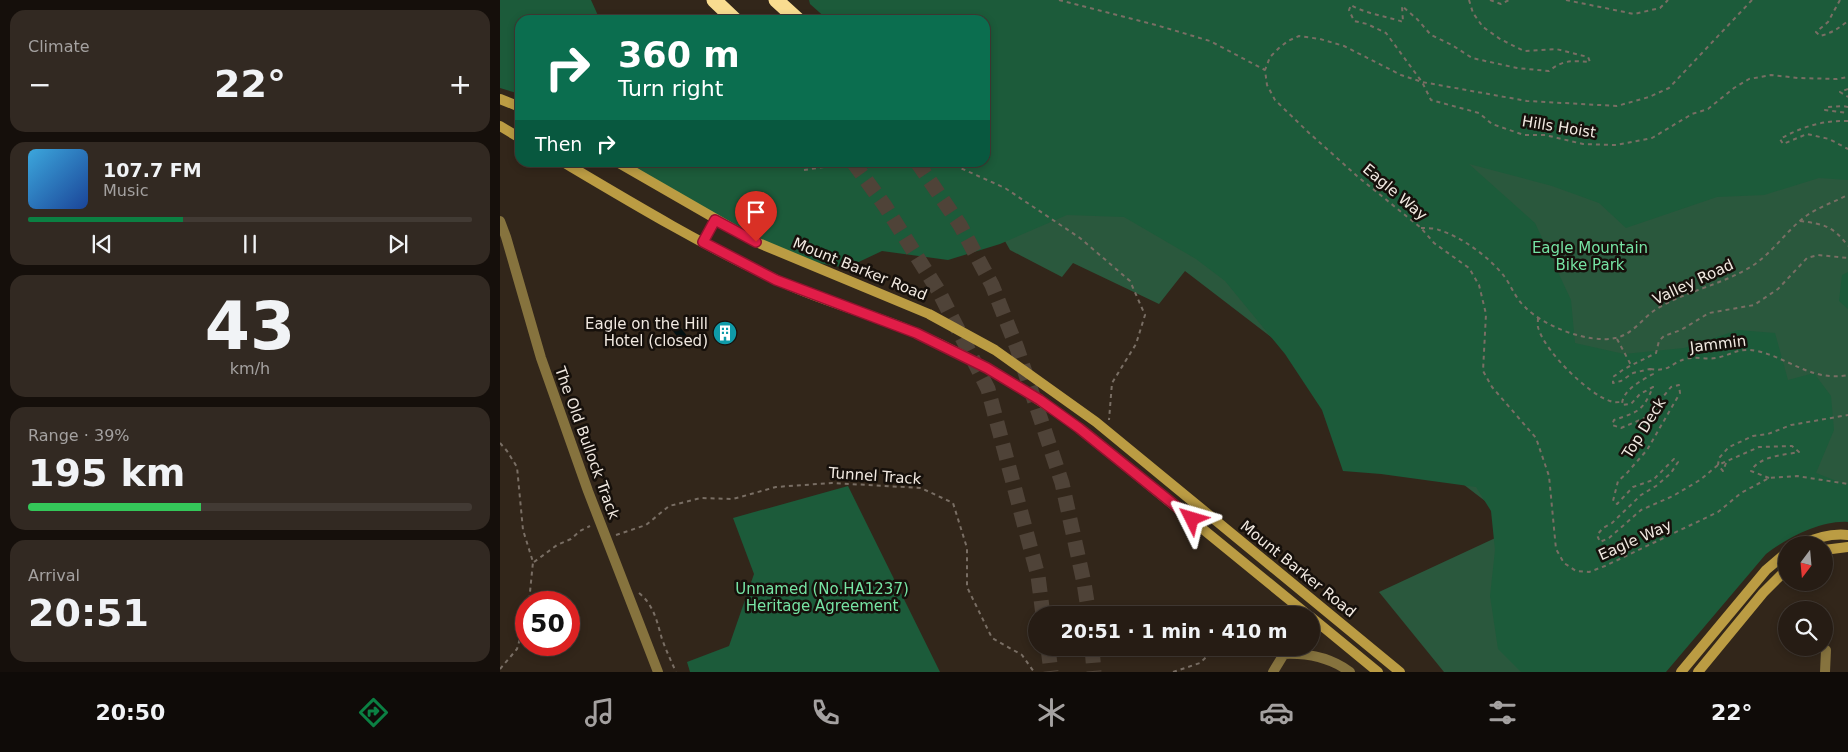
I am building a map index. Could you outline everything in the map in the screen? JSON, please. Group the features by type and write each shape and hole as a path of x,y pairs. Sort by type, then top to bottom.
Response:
{"highway":[{"path":"714,0 730,15"},
{"path":"776,0 792,15"}],"main road":[{"path":"500,99 515,106"},
{"path":"500,126 515,135"},
{"name":"Mount Barker Road","path":"572,167 703,242 776,280 916,333 1002,377 1040,400 1079,428 1298,606"},
{"name":"Mount Barker Road","path":"626,167 756,242 929,314 1012,361 1109,433 1400,672"},
{"path":"703,242 715,220"},
{"path":"1002,377 1012,361"},
{"path":"1830,536 1848,535"},
{"path":"1833,549 1848,547"},
{"path":"1682,672 1766,570 1778,560"},
{"path":"1698,672 1763,593 1778,578"},
{"name":"Mount Barker Road","path":"1320,624 1378,672"}],"street":[{"name":"The Old Bullock Track","path":"500,221 540,358 599,522 658,672"},
{"path":"1273,672 1284,654 1296,653 1332,660 1350,672"},
{"path":"1825,672 1826,656"}],"path":[{"path":"1059,0 1156,24 1210,41 1264,70 1270,57 1279,48 1299,36 1320,39 1344,46 1401,75 1422,82 1527,102 1617,106 1650,97 1669,88 1752,0"},
{"name":"Hills Hoist","path":"1469,0 1473,12 1482,27 1500,39 1524,51 1556,49 1588,57 1590,62 1570,60 1558,64 1549,71 1516,68 1472,58 1452,45 1431,36 1417,19 1402,6 1403,22 1375,13 1363,12 1350,5 1349,10 1354,21 1368,24 1386,33 1422,82 1431,100 1479,113 1492,124 1524,135 1544,134 1583,144 1616,145 1652,138 1692,114 1708,109 1734,88 1749,79 1771,75 1798,78 1837,79 1848,77"},
{"path":"1490,0 1501,4 1509,0"},
{"path":"1566,0 1634,14 1660,8 1668,0"},
{"path":"1840,0 1828,22 1816,32 1820,36 1829,34 1848,21"},
{"name":"Eagle Way","path":"1264,70 1267,85 1275,100 1357,176 1420,228 1434,242 1469,268 1479,285 1486,314 1483,371 1492,387 1536,438 1548,476 1556,549 1564,563 1576,571 1589,572 1605,566 1680,532 1718,512 1741,494 1769,478 1797,476 1848,484"},
{"path":"1848,89 1840,92 1848,97"},
{"path":"1848,107 1827,107 1825,110 1848,113"},
{"path":"1848,121 1830,121 1792,133 1780,139 1783,144 1807,134 1829,139 1848,148"},
{"path":"804,170 824,167"},
{"path":"958,167 1005,188 1080,238 1130,281 1145,315 1136,344 1112,384 1109,405 1109,433"},
{"name":"Valley Road","path":"1616,338 1636,327 1655,311 1681,297 1727,279 1752,266 1770,252 1800,221 1816,209 1848,195"},
{"path":"1800,221 1831,227 1848,246"},
{"path":"1420,228 1438,229 1459,238 1480,254 1504,276 1523,306 1538,318 1571,332 1596,339 1616,338 1631,365"},
{"path":"1650,369 1633,373 1613,383 1613,377 1631,365 1656,353 1659,342 1664,336 1681,330 1709,313 1754,305 1778,289 1807,258 1818,255 1848,258"},
{"path":"1538,318 1538,330 1545,341 1562,363 1583,385 1606,400 1622,402"},
{"name":"Jammin","path":"1650,369 1662,371 1686,358 1716,358 1738,350 1757,351 1809,372 1833,377 1848,375"},
{"name":"Top Deck","path":"1650,369 1653,374 1632,387 1622,399 1622,405 1631,404 1640,394 1652,387 1645,404 1634,413 1614,420 1612,425 1622,428 1647,418 1671,387 1680,385 1680,393 1647,450 1618,481 1613,501 1617,504 1633,487 1653,480 1674,459 1678,462 1671,473 1656,486 1641,495 1612,523 1603,528 1597,536 1600,542 1609,538 1641,510 1673,496 1718,465 1759,447 1792,446 1799,452 1771,458 1754,465 1751,471 1769,478"},
{"path":"1726,463 1723,471 1718,465 1719,458 1729,447 1753,436 1768,434 1791,425 1848,415"},
{"path":"500,443 516,467 523,530 533,562 530,591"},
{"name":"Tunnel Track","path":"606,538 646,524 668,506 701,498 733,499 776,487 832,483 921,488 953,503 967,548 967,587 992,638 1022,655 1034,672"},
{"path":"533,562 557,545 571,539 580,531 599,522"},
{"path":"500,669 515,650"},
{"path":"1173,672 1200,663 1207,656"}],"green space":[{"path":"500,0 591,0 598,15 515,15 515,92 500,88"},
{"name":"Eagle Mountain Bike Park","path":"809,0 1848,0 1848,180 1819,178 1764,195 1717,197 1626,228 1599,203 1552,186 1469,164 1535,223 1571,300 1575,343 1624,354 1684,348 1738,330 1775,333 1788,380 1814,373 1831,396 1834,430 1816,473 1848,484 1848,522 1827,524 1794,536 1778,536 1778,546 1766,554 1666,672 1521,672 1498,649 1490,596 1495,550 1491,511 1476,487 1381,474 1343,471 1322,410 1285,354 1225,281 1196,259 1124,217 1067,215 1000,244 948,260 882,251 846,268 791,258 625,167 990,167 990,15 822,15 810,4"},
{"name":"Eagle Mountain Bike Park","path":"1848,0 1848,505 1778,536 1638,672 1444,672 1379,592 1519,527 1185,271 1159,304 1073,263 1062,277 1010,250 974,186 983,167 990,167 990,161"},
{"path":"1848,272 1848,309 1839,301 1842,275"},
{"name":"Unnamed (No.HA1237) Heritage Agreement","path":"848,486 940,672 690,672 687,662 729,646 754,574 733,518"}],"shaded area":[{"path":"676,322 692,342 685,347 670,327"}],"tunnel":[{"path":"857,167 885,206 938,290 988,389 1038,576 1042,606"},
{"path":"920,167 960,225 992,285 1017,348 1062,483 1088,606"},
{"path":"1049,656 1051,672"},
{"path":"1093,656 1094,672"}],"place":[{"name":"Eagle on the Hill Hotel (closed)","path":"725,333"}],"route":[{"path":"756,242 715,220 703,242 776,280 916,333 987,368 1040,400 1079,428 1192,519"}]}
